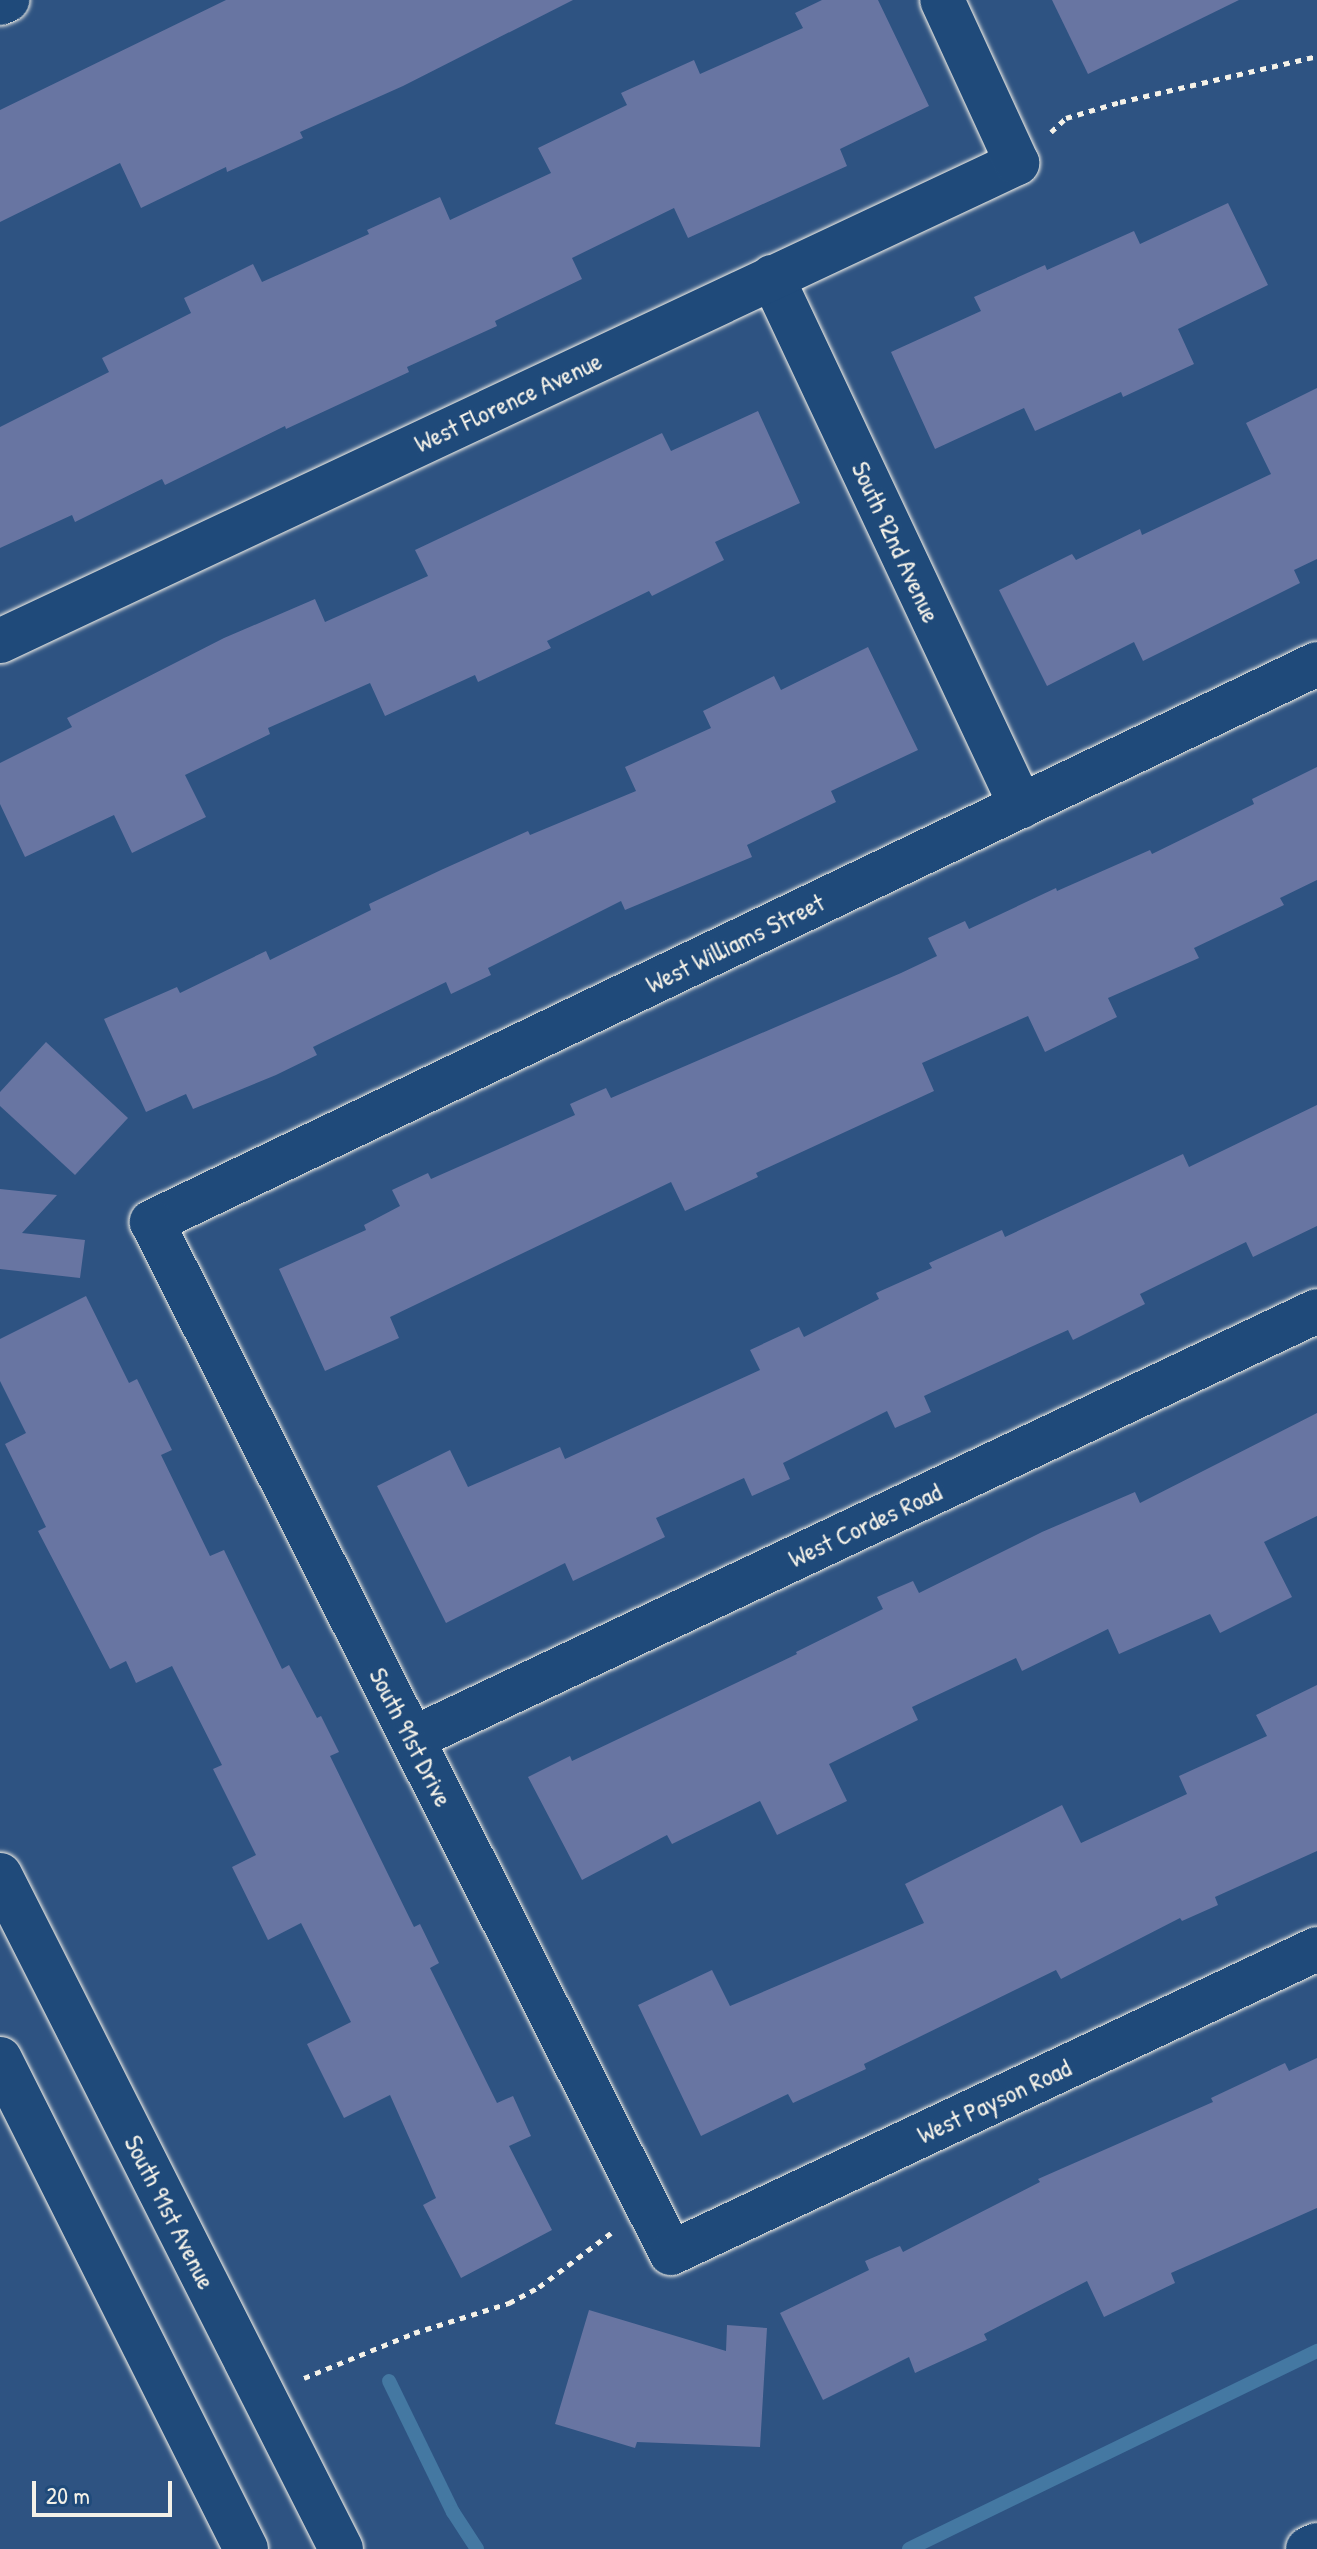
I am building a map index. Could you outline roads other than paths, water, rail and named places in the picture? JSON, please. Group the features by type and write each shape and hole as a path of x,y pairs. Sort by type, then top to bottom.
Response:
{"street":[{"path":"0,3 7,0"},
{"name":"West Florence Avenue","path":"0,641 1017,163 942,0"},
{"name":"South 92nd Avenue","path":"772,277 1021,806"},
{"name":"West Williams Street","path":"152,1222 1317,664"},
{"name":"South 91st Drive","path":"152,1222 671,2253"},
{"name":"West Cordes Road","path":"412,1739 1317,1311"},
{"name":"South 91st Avenue","path":"0,1875 341,2549"},
{"name":"West Payson Road","path":"671,2253 1317,1949"},
{"path":"0,2059 246,2549"},
{"path":"1308,2549 1317,2545"}],"waterway":[{"path":"909,2549 1317,2351"},
{"path":"389,2381 453,2512 477,2549"}]}
